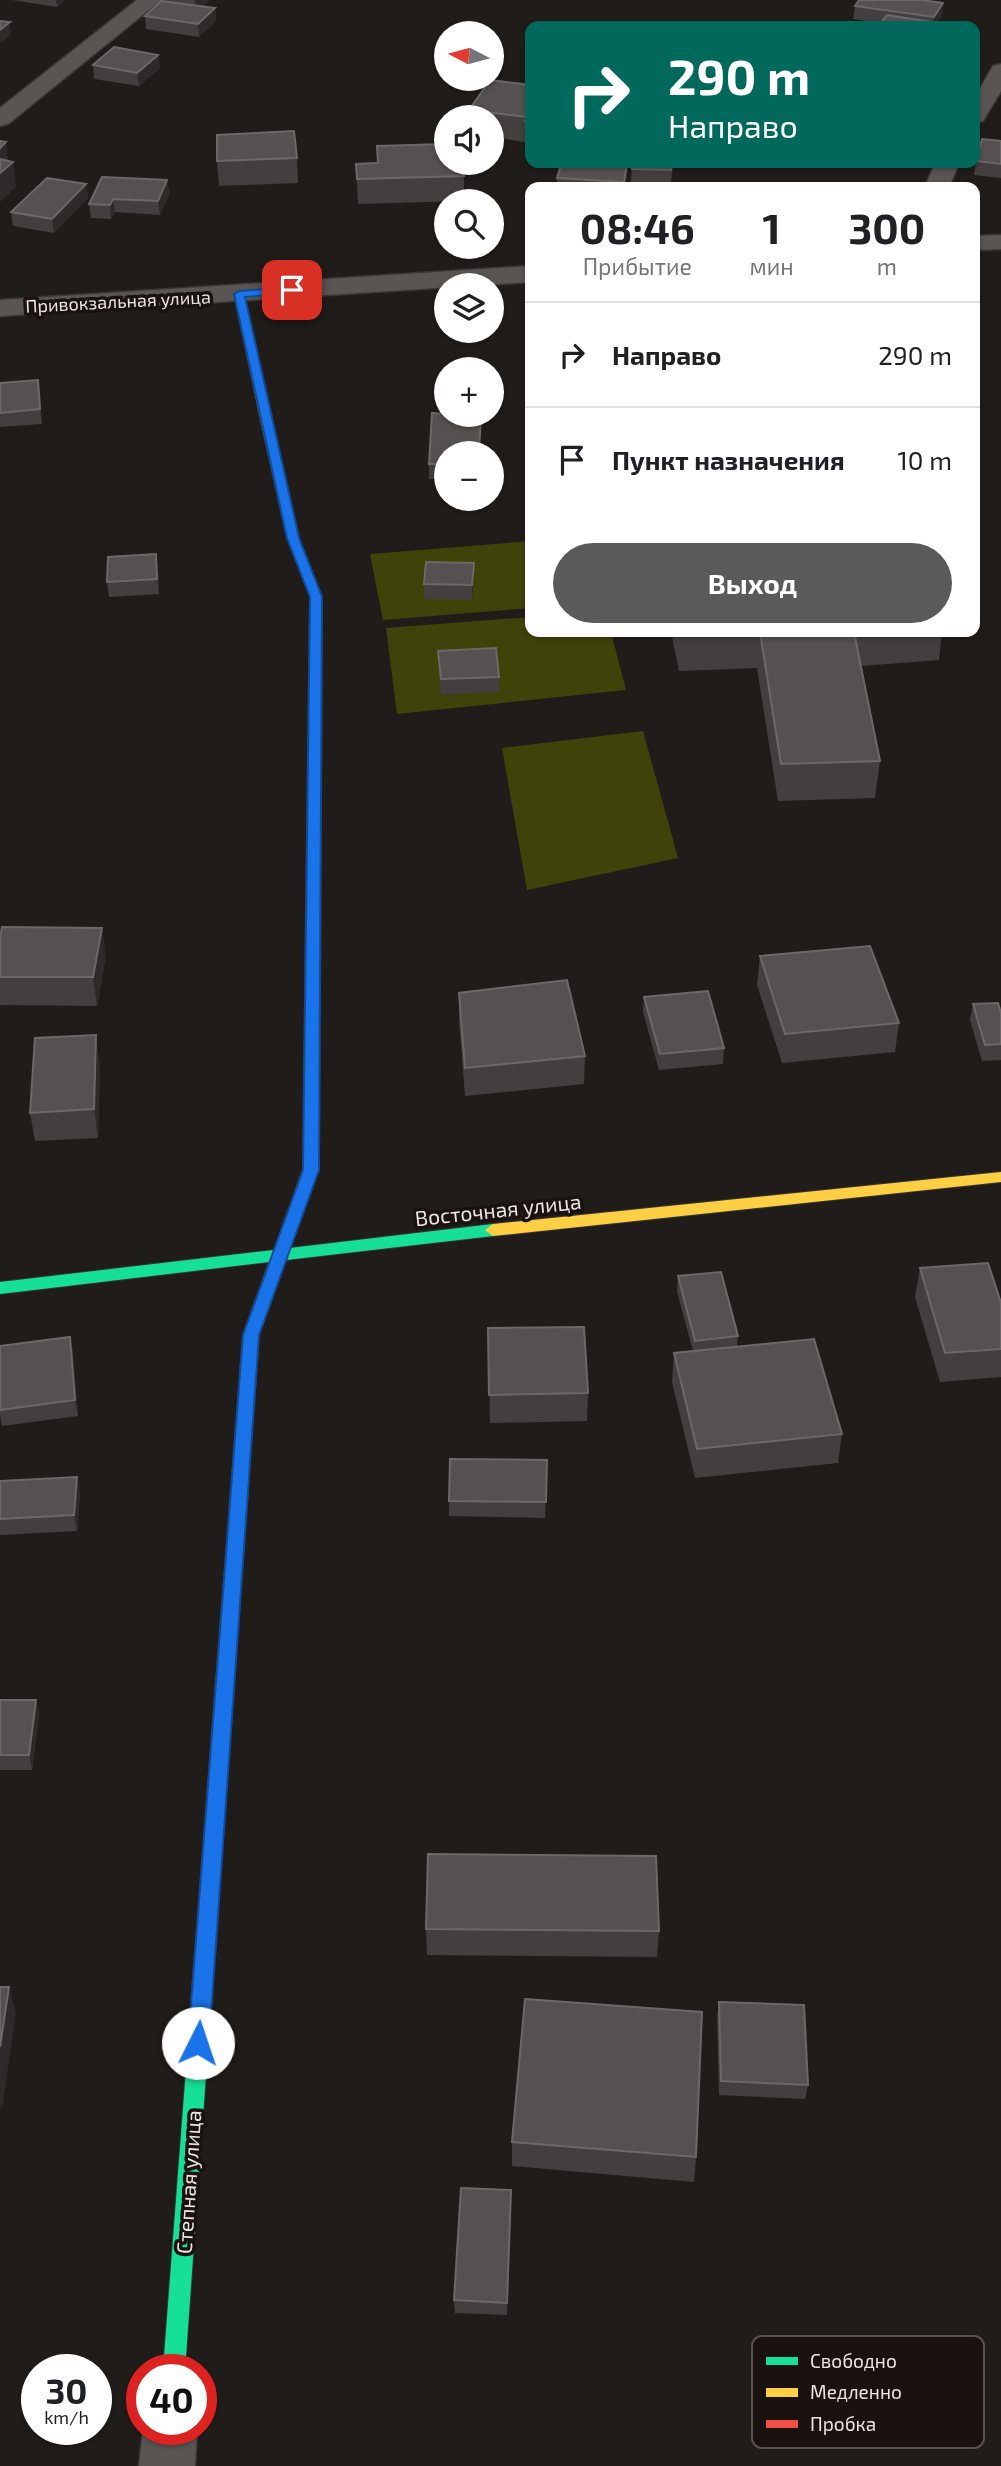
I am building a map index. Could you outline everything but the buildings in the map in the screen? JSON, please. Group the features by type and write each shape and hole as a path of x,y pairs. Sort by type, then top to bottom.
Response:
{"street":[{"path":"0,119 150,0"},
{"path":"980,107 1001,71"},
{"path":"980,243 1001,242"},
{"name":"Привокзальная улица","path":"0,308 525,274"},
{"name":"Степная улица","path":"175,2354 251,1335 311,1170 316,597 293,538 239,294"},
{"name":"Восточная улица","path":"0,1288 279,1257 370,1243 1001,1177"},
{"path":"167,2466 169,2445"}],"green space":[{"path":"525,541 525,608 383,620 370,554"},
{"path":"525,617 525,637 612,637 626,690 397,714 386,628"},
{"path":"643,731 678,858 527,890 502,748"}],"traffic: fast":[{"path":"267,422 293,538 316,597 314,826"},
{"path":"226,1668 251,1335 311,1169 311,1158"},
{"path":"0,1288 493,1230"},
{"path":"175,2354 201,2004"}],"traffic: slow":[{"path":"239,294 267,422"},
{"path":"493,1230 1001,1177"}],"traffic: jam":[{"path":"311,1158 314,826"},
{"path":"201,2004 226,1668"}],"route":[{"path":"198,2043 251,1335 311,1170 316,597 293,538 239,294 292,290"}]}
